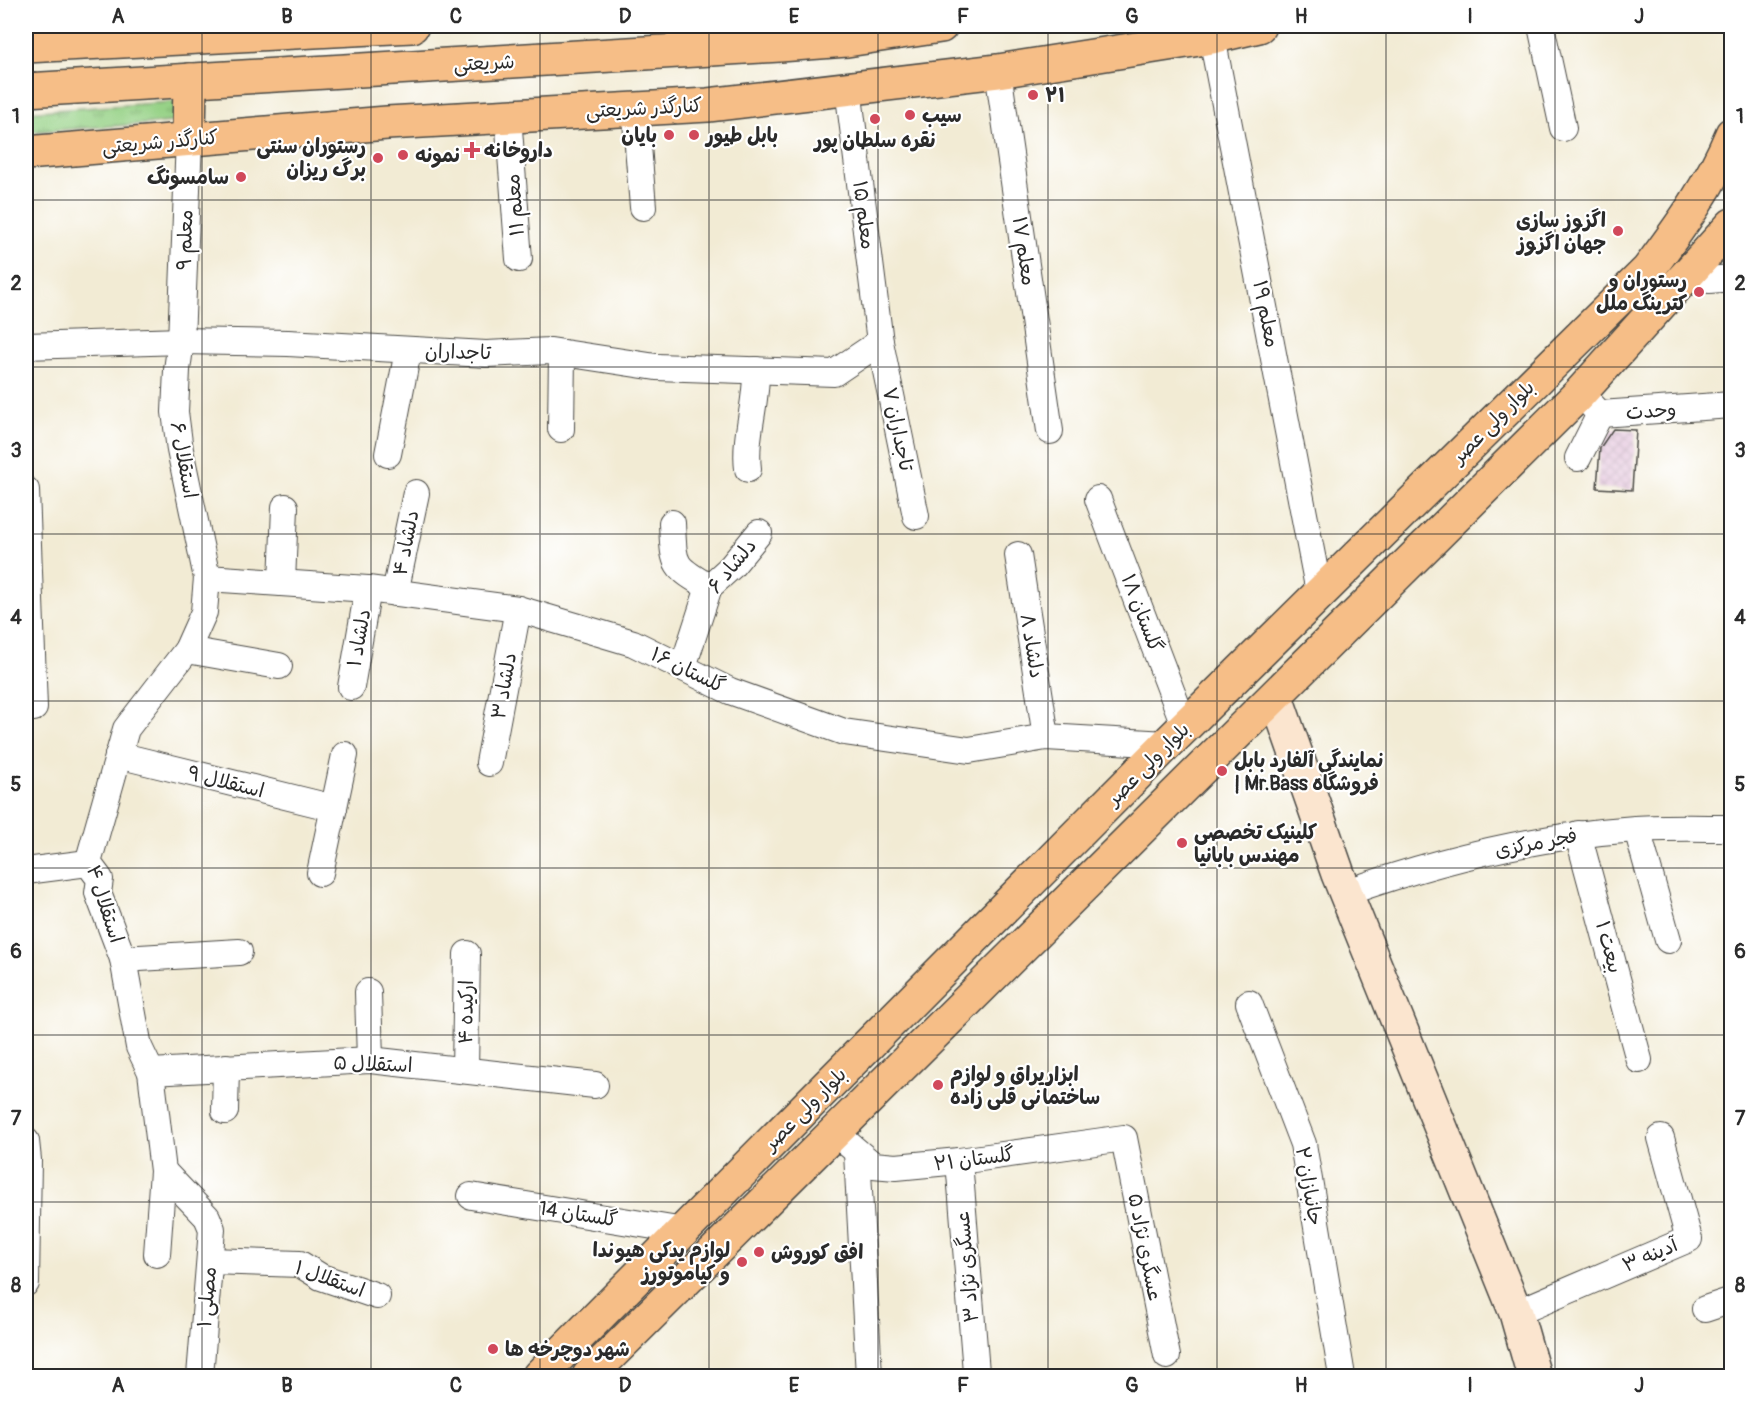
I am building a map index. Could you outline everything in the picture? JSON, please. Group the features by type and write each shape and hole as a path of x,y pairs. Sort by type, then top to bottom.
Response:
{"main road":[{"path":"26,46 191,32 412,26"},
{"name":"شریعتی","path":"26,90 190,80 779,35 847,40 941,26"},
{"name":"کنارگذر شریعتی","path":"26,153 508,116 708,105 998,71 1212,37 1259,26"},
{"path":"189,139 190,80"},
{"name":"بلوار ولی عصر","path":"539,1377 1319,592 1648,270 1688,217 1711,180 1731,134"},
{"path":"1711,180 1731,147"},
{"name":"بلوار ولی عصر","path":"589,1377 846,1143 1276,697 1590,404 1695,267 1731,225"},
{"path":"1276,697 1310,800 1345,893 1516,1313 1534,1377"}],"street":[{"path":"1541,26 1563,128"},
{"name":"معلم ۱۹","path":"1212,37 1319,592"},
{"name":"معلم ۱۷","path":"998,71 1050,430"},
{"name":"معلم ۱۵","path":"848,88 880,342"},
{"path":"635,109 643,207"},
{"name":"معلم ۱۱","path":"508,116 519,259"},
{"name":"معلم ۹","path":"181,340 189,139"},
{"path":"1695,267 1708,279 1731,278"},
{"name":"تاجداران","path":"26,346 181,340 288,343 408,351 562,353 656,367 834,373 880,342"},
{"name":"استقلال ۶","path":"181,340 175,412 180,450 207,578"},
{"name":"تاجداران ۷","path":"880,342 916,516"},
{"path":"388,454 408,351"},
{"path":"561,429 562,353"},
{"path":"748,469 746,448 757,394 756,370"},
{"path":"1578,458 1590,404"},
{"name":"وحدت","path":"1590,404 1731,405"},
{"path":"26,490 34,708"},
{"name":"دلشاد ۴","path":"395,593 416,493"},
{"name":"گلستان ۱۸","path":"1098,499 1176,735"},
{"path":"282,583 285,507"},
{"path":"672,523 674,558 683,572 710,587"},
{"name":"دلشاد ۶","path":"683,667 710,587 731,567 759,533"},
{"name":"دلشاد ۸","path":"1018,555 1046,737"},
{"name":"گلستان ۱۶","path":"207,578 368,589 518,609 633,643 730,691 844,732 969,750 1046,737 1176,735"},
{"name":"استقلال ۴","path":"157,1254 163,1171 151,1072 139,1047 123,959 98,893 100,879 88,863 126,729 186,650 204,612 207,578"},
{"name":"دلشاد ۱","path":"351,687 368,589"},
{"name":"دلشاد ۳","path":"489,763 518,609"},
{"path":"186,650 279,666"},
{"name":"استقلال ۹","path":"118,755 334,808"},
{"path":"320,873 345,755"},
{"name":"فجر مرکزی","path":"1345,893 1441,862 1578,834 1637,829 1731,828"},
{"path":"1637,829 1668,940"},
{"name":"بیعت ۱","path":"1578,834 1639,1060"},
{"path":"26,871 88,863"},
{"path":"123,959 239,952"},
{"name":"ارکیده ۴","path":"465,1070 467,954"},
{"path":"368,992 370,1060"},
{"name":"جانبازان ۲","path":"1249,1003 1303,1144 1342,1377"},
{"name":"استقلال ۵","path":"151,1072 370,1060 595,1085"},
{"path":"225,1111 226,1067"},
{"name":"گلستان ۲۱","path":"846,1143 873,1165 896,1167 959,1161 1124,1138"},
{"name":"عسگری نژاد ۵","path":"1124,1138 1167,1356"},
{"name":"آدینه ۳","path":"1516,1313 1689,1239 1661,1138"},
{"path":"26,1141 26,1283"},
{"path":"846,1143 869,1377"},
{"name":"عسگری نژاد ۳","path":"959,1161 976,1372"},
{"name":"مصلی ۱","path":"163,1171 207,1217 212,1229 200,1377"},
{"name":"گلستان 14","path":"471,1196 684,1231"},
{"name":"استقلال ۱","path":"210,1260 300,1264 321,1277 377,1296"},
{"path":"1705,1309 1731,1300"}],"green space":[{"path":"185,101 187,121 26,132 26,112"}],"building":[{"path":"1613,429 1636,430 1632,490 1597,488 1600,448"}],"place":[{"name":"۲۱","path":"1033,95"},
{"name":"سیب","path":"910,115"},
{"name":"نقره سلطان پور","path":"875,119"},
{"name":"بایان","path":"669,135"},
{"name":"بابل طیور","path":"694,135"},
{"name":"داروخانه","path":"472,150"},
{"name":"نمونه","path":"403,155"},
{"name":"رستوران سنتی برگ ریزان","path":"378,158"},
{"name":"سامسونگ","path":"241,177"},
{"name":"اگزوز سازی جهان اگزوز","path":"1618,231"},
{"name":"رستوران و کترینگ ملل","path":"1699,292"},
{"name":"نمایندگی آلفارد بابل | Mr.Bass فروشگاه","path":"1222,771"},
{"name":"کلینیک تخصصی مهندس بابانیا","path":"1182,843"},
{"name":"ابزاریراق و لوازم ساختمانی قلی زاده","path":"938,1085"},
{"name":"افق کوروش","path":"759,1252"},
{"name":"لوازم یدکی هیوندا و کیاموتورز","path":"742,1262"},
{"name":"شهر دوچرخه ها","path":"493,1349"}]}
